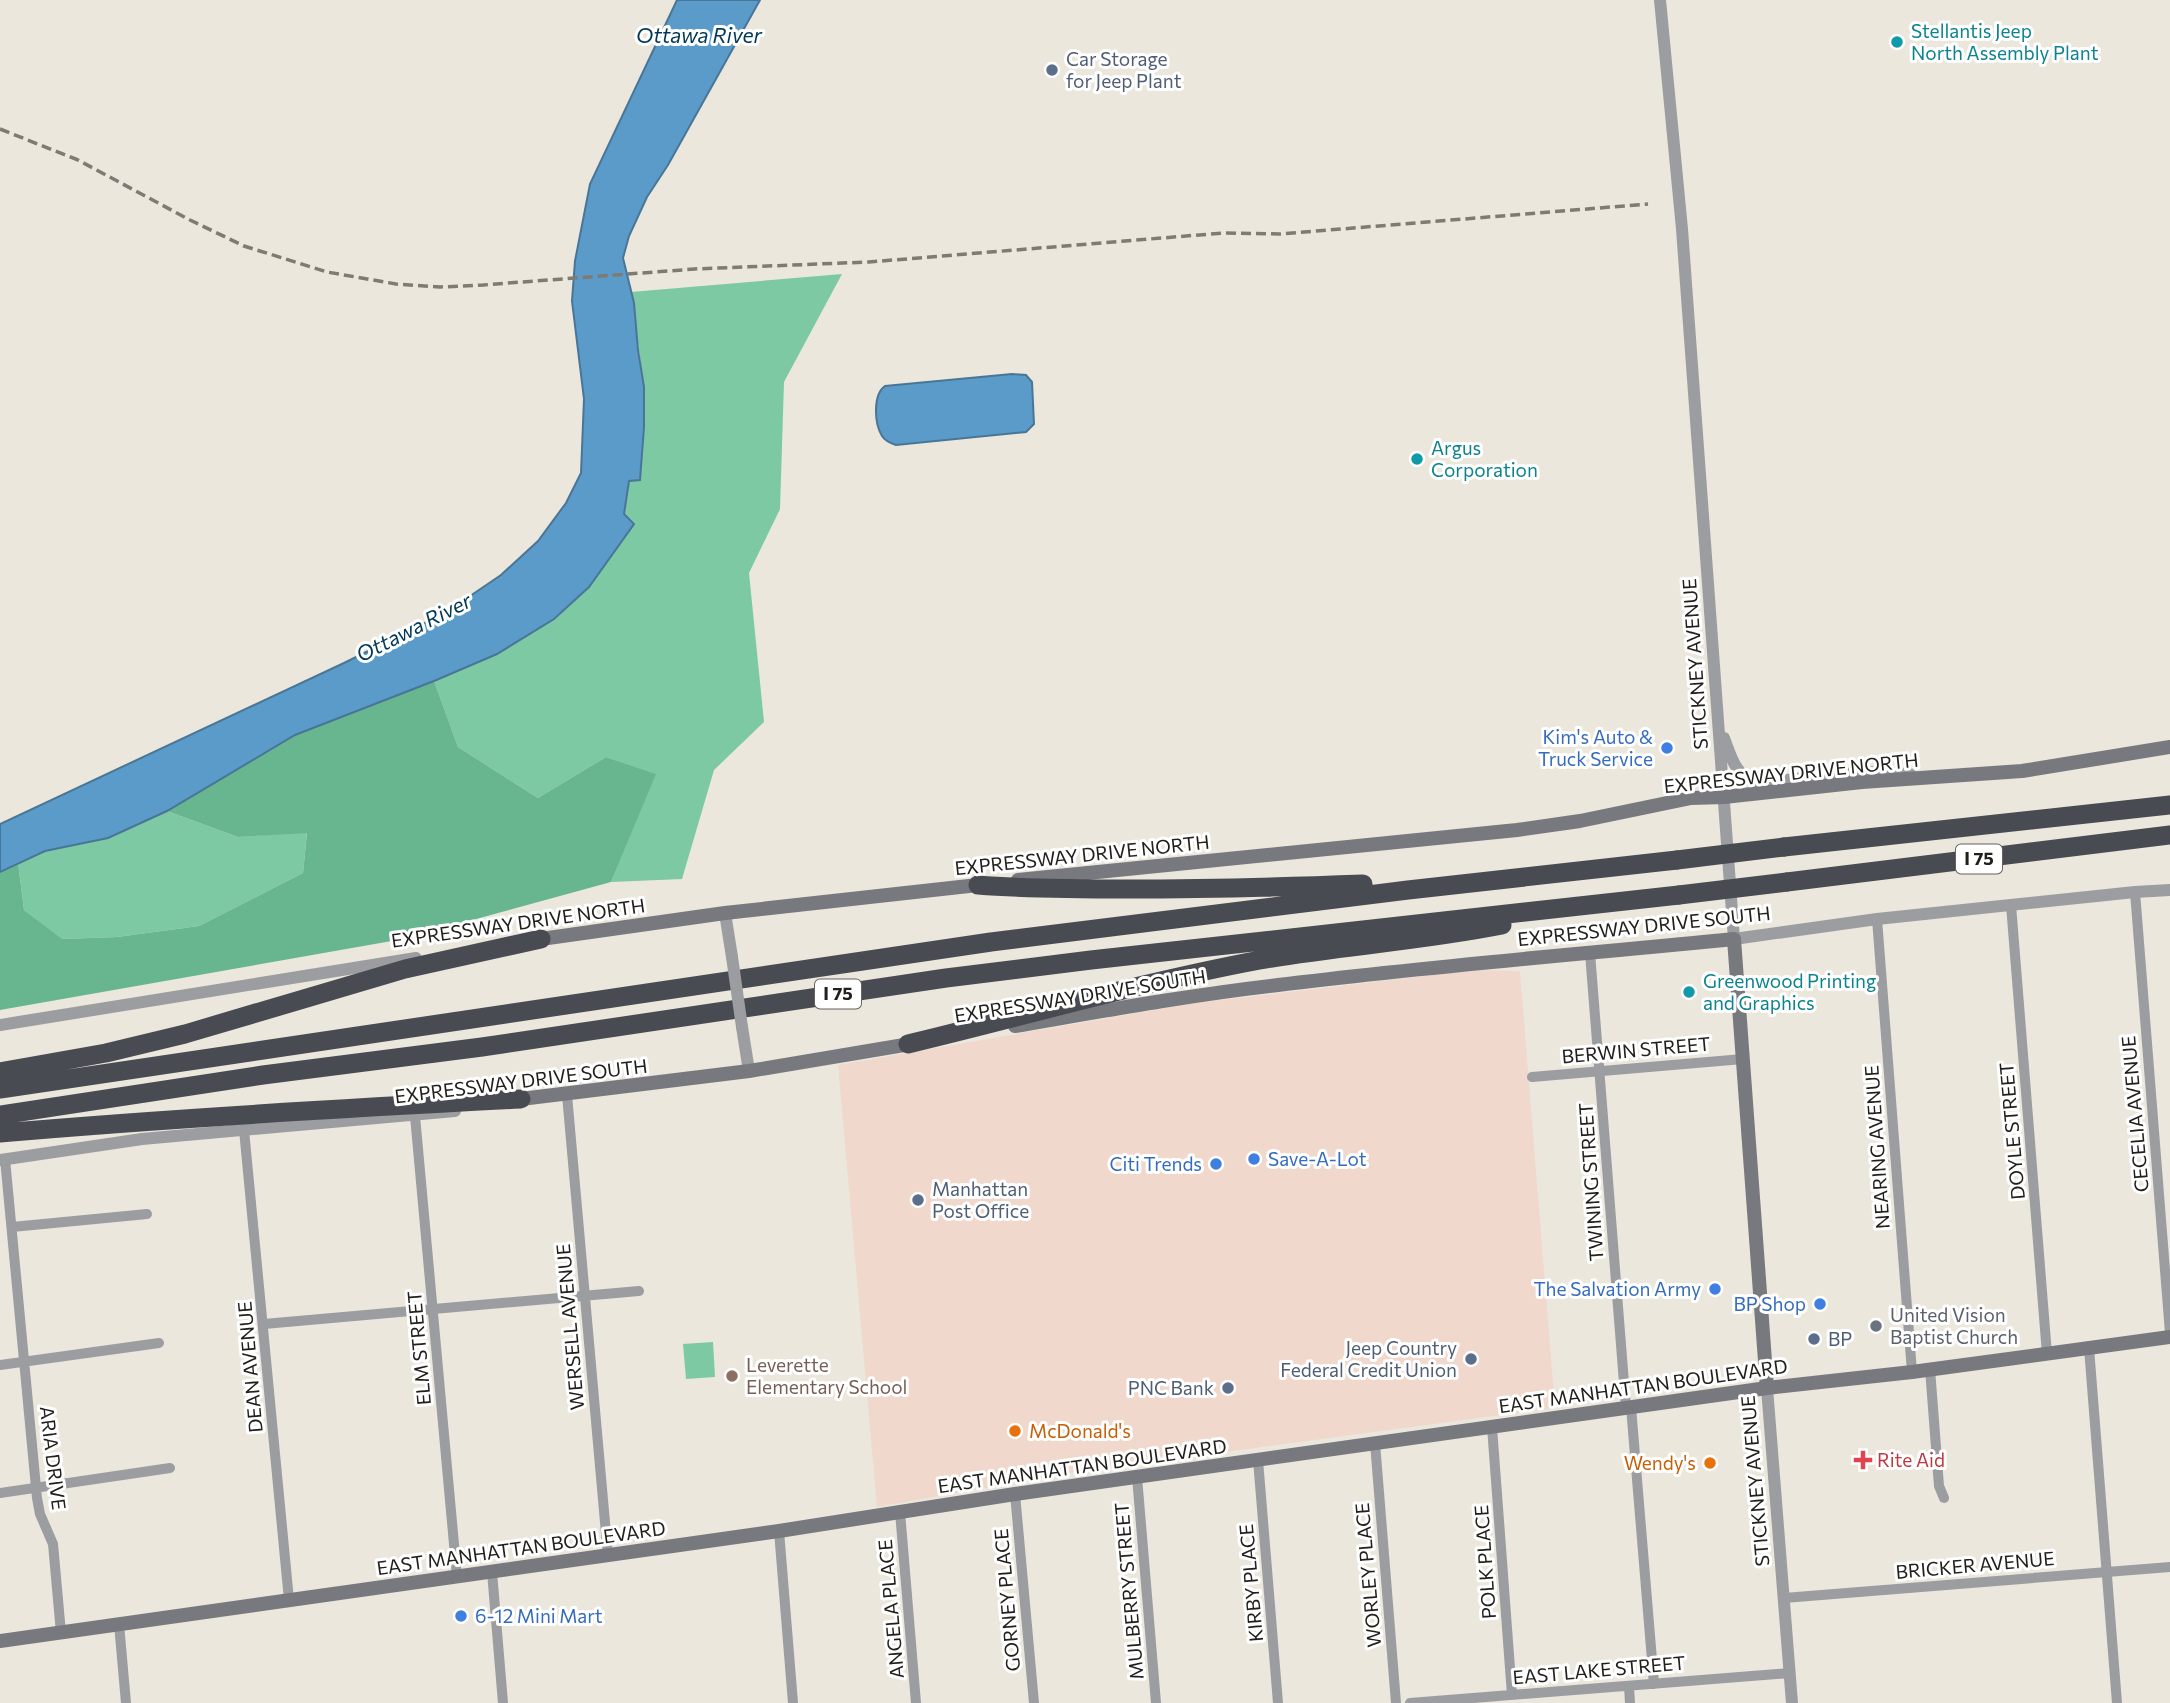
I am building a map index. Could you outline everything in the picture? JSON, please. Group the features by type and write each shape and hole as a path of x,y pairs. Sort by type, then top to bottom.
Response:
{"highway":[{"path":"1942,830 2170,791"},
{"name":"I 75","path":"0,1089 991,942 1469,883 2170,805"},
{"name":"I 75","path":"0,1115 960,976 1679,895 2170,835"},
{"path":"978,885 1148,889 1469,883"},
{"path":"908,1044 1240,964 1470,931 1679,895"},
{"path":"0,1072 106,1053 184,1034 405,969 541,939"},
{"path":"0,1133 71,1125 521,1099"}],"main road":[{"name":"EXPRESSWAY DRIVE NORTH","path":"541,939 725,913 1517,830 1580,821 1691,798 2048,768 2170,747"},
{"name":"EXPRESSWAY DRIVE SOUTH","path":"521,1099 749,1070 1265,986 1486,961 1734,939"},
{"name":"STICKNEY AVENUE","path":"1734,939 1767,1388"},
{"name":"EAST MANHATTAN BOULEVARD","path":"0,1641 608,1556 1015,1494 1628,1407 1912,1372 2170,1335"}],"street":[{"name":"STICKNEY AVENUE","path":"1660,0 1680,208 1734,939"},
{"path":"1719,722 1735,766 1743,776 1755,783 1868,772 1970,776"},
{"name":"EXPRESSWAY DRIVE SOUTH","path":"1734,939 1877,919 2170,890"},
{"name":"CECELIA AVENUE","path":"2135,892 2170,1335"},
{"name":"DOYLE STREET","path":"2011,905 2047,1354"},
{"path":"725,913 749,1070"},
{"name":"NEARING AVENUE","path":"1877,919 1912,1372"},
{"name":"EXPRESSWAY DRIVE NORTH","path":"0,1025 541,939"},
{"name":"TWINING STREET","path":"1591,953 1628,1407 1654,1684"},
{"name":"BERWIN STREET","path":"1532,1077 1743,1059"},
{"name":"WERSELL AVENUE","path":"567,1095 608,1556"},
{"name":"EXPRESSWAY DRIVE SOUTH","path":"3,1160 142,1139 415,1116 490,1107 521,1099"},
{"name":"ELM STREET","path":"415,1116 457,1577"},
{"name":"DEAN AVENUE","path":"244,1130 289,1600"},
{"name":"ARIA DRIVE","path":"3,1160 36,1487 40,1514 53,1544 61,1633"},
{"path":"8,1222 147,1213"},
{"path":"264,1324 639,1291"},
{"path":"0,1365 159,1343"},
{"path":"2089,1348 2117,1703"},
{"path":"1930,1369 1939,1486 1944,1498"},
{"name":"STICKNEY AVENUE","path":"1767,1388 1792,1703"},
{"name":"POLK PLACE","path":"1492,1427 1512,1695"},
{"name":"WORLEY PLACE","path":"1375,1443 1396,1703"},
{"name":"KIRBY PLACE","path":"1258,1460 1278,1703"},
{"path":"0,1493 170,1468"},
{"name":"MULBERRY STREET","path":"1137,1477 1156,1703"},
{"name":"GORNEY PLACE","path":"1015,1494 1034,1703"},
{"name":"ANGELA PLACE","path":"900,1512 916,1703"},
{"path":"779,1531 793,1703"},
{"name":"BRICKER AVENUE","path":"1784,1598 2170,1567"},
{"path":"492,1572 503,1703"},
{"path":"120,1624 126,1703"},
{"name":"EAST LAKE STREET","path":"1410,1703 1790,1673"},
{"path":"1629,1686 1630,1703"}],"shaded area":[{"path":"1476,970 1520,971 1555,1408 1082,1471 877,1507 838,1065 1195,1003"}],"green space":[{"path":"842,274 784,382 780,509 749,573 764,722 714,770 682,879 611,882 655,774 606,757 538,798 458,747 434,681 497,654 634,524 624,515 629,481 640,480 644,387 631,292"},
{"path":"434,681 458,747 538,798 606,757 656,774 611,882 403,939 0,1010 0,872 18,863 24,910 62,939 117,937 199,926 303,873 307,833 238,837 167,811 295,735"},
{"path":"167,811 238,837 307,832 303,873 199,926 117,937 61,939 24,910 18,863 45,851 108,838"},
{"path":"713,1342 715,1377 686,1379 683,1344"}],"water":[{"name":"Ottawa River","path":"677,0 760,0 668,165 647,197 629,236 623,258 634,303 644,387 640,480 629,481 624,514 634,524 589,587 554,619 497,654 295,735 167,811 108,838 45,851 0,872 0,824 445,613 501,575 538,541 566,503 581,473 584,399 572,301 575,261 590,184"},
{"path":"1026,375 1032,382 1034,424 1026,432 896,445 885,439 879,430 877,402 878,395 885,386"}],"railway":[{"path":"0,129 78,160 244,246 327,272 396,284 440,287 694,269 869,262 1223,233 1280,234 1648,204"}],"place":[{"name":"Stellantis Jeep North Assembly Plant","path":"1897,42"},
{"name":"Car Storage for Jeep Plant","path":"1052,70"},
{"name":"Argus Corporation","path":"1417,459"},
{"name":"Kim's Auto & Truck Service","path":"1667,748"},
{"name":"Greenwood Printing and Graphics","path":"1689,992"},
{"name":"Save-A-Lot","path":"1254,1159"},
{"name":"Citi Trends","path":"1216,1164"},
{"name":"Manhattan Post Office","path":"918,1200"},
{"name":"The Salvation Army","path":"1715,1289"},
{"name":"BP Shop","path":"1820,1304"},
{"name":"United Vision Baptist Church","path":"1876,1326"},
{"name":"BP","path":"1814,1339"},
{"name":"Jeep Country Federal Credit Union","path":"1471,1359"},
{"name":"Leverette Elementary School","path":"732,1376"},
{"name":"PNC Bank","path":"1228,1388"},
{"name":"McDonald's","path":"1015,1431"},
{"name":"Rite Aid","path":"1863,1460"},
{"name":"Wendy's","path":"1710,1463"},
{"name":"6-12 Mini Mart","path":"461,1616"}]}
